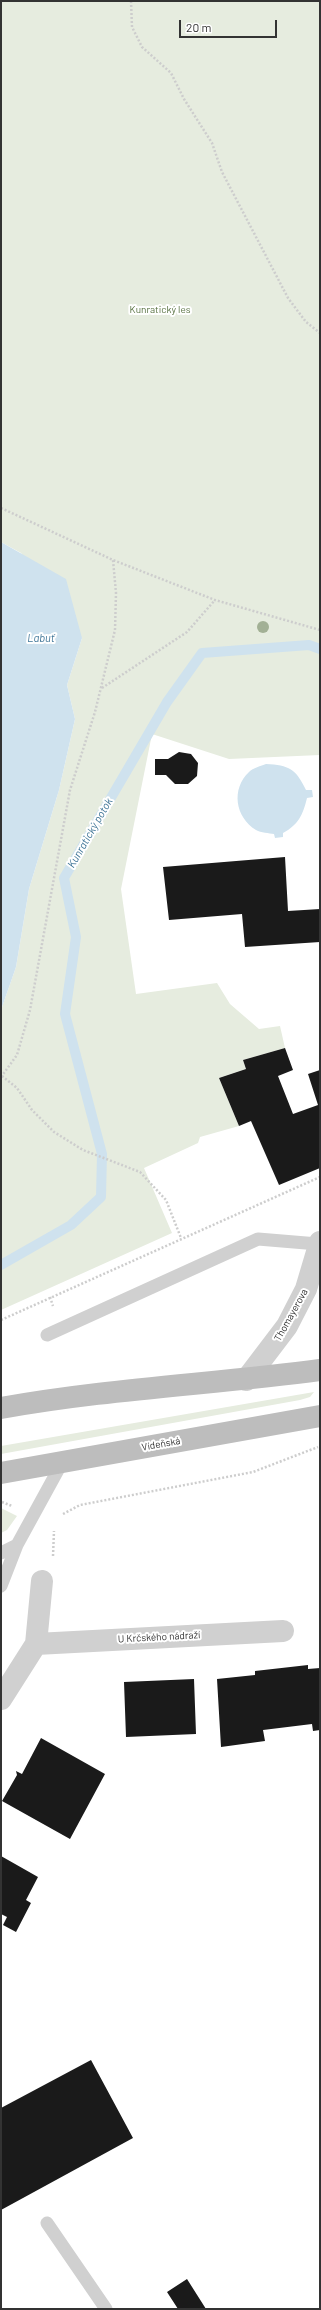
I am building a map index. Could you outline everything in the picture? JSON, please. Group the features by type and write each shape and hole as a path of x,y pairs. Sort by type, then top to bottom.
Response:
{"main road":[{"path":"1,1408 46,1400 246,1380 320,1370"},
{"name":"Vídeňská","path":"1,1473 320,1416"}],"street":[{"name":"Thomayerova","path":"246,1380 272,1347 290,1320 306,1289 319,1243"},
{"path":"1,1699 36,1644 42,1581"},
{"name":"U Krčského nádraží","path":"36,1644 283,1631"}],"lane":[{"path":"47,1335 258,1239 319,1243"},
{"path":"1,1586 17,1545 64,1461"},
{"path":"1,1553 17,1545"},
{"path":"47,2223 106,2309"}],"path":[{"path":"131,1 132,27 142,47 171,73 184,99 212,143 222,172 288,298 306,322 320,333"},
{"path":"1,508 113,560 215,600 320,630"},
{"path":"113,560 116,593 115,630 102,688 70,790 30,1010 17,1055 1,1077 17,1088 32,1110 54,1132 90,1152 140,1172 166,1200 181,1238"},
{"path":"102,688 187,632 215,600"},
{"path":"1,1320 320,1177"},
{"path":"60,1516 80,1505 253,1472 320,1446"},
{"path":"42,1581 55,1577 54,1529"}],"green space":[{"name":"Kunratický les","path":"1,1 320,1 320,755 229,759 152,734 121,889 136,994 217,983 230,1004 259,1029 280,1026 285,1048 243,1060 246,1069 219,1078 239,1126 200,1137 198,1143 144,1168 172,1233 1,1310 1,1010 16,967 29,889 59,790 75,719 67,685 82,638 21,553 1,542"},
{"path":"314,1392 310,1397 300,1400 1,1454 1,1446"},
{"path":"1,1508 17,1516 7,1530 1,1533"}],"water":[{"name":"Labuť","path":"1,542 66,579 82,638 67,685 75,719 59,790 29,889 16,967 1,1010"},
{"path":"266,764 286,767 299,777 306,790 312,790 313,797 307,798 304,810 299,819 293,827 283,833 283,837 275,838 274,834 256,830 244,818 238,802 238,794 243,779 255,768"}],"building":[{"path":"179,752 191,754 198,763 197,776 188,784 175,784 166,775 155,775 155,759 168,759"},
{"path":"285,857 288,911 320,909 320,942 245,947 242,914 169,920 163,867"},
{"path":"285,1048 293,1070 278,1076 293,1114 318,1105 308,1074 320,1070 320,1168 279,1185 251,1121 239,1126 219,1078 246,1069 243,1060"},
{"path":"308,1665 308,1669 320,1668 320,1730 313,1731 312,1724 263,1730 265,1741 221,1747 217,1679 255,1675 255,1671"},
{"path":"194,1679 196,1734 126,1737 124,1682"},
{"path":"41,1738 105,1774 70,1839 2,1801 17,1775 16,1771 22,1774"},
{"path":"1,1856 38,1877 26,1900 31,1903 16,1932 3,1925 7,1917 1,1914"},
{"path":"91,2060 133,2138 1,2210 1,2108"},
{"path":"187,2279 206,2309 178,2309 167,2292"}],"waterway":[{"name":"Kunratický potok","path":"1,1265 71,1225 101,1197 102,1154 65,1014 76,937 64,878 167,702 202,653 309,645 320,649"}]}
